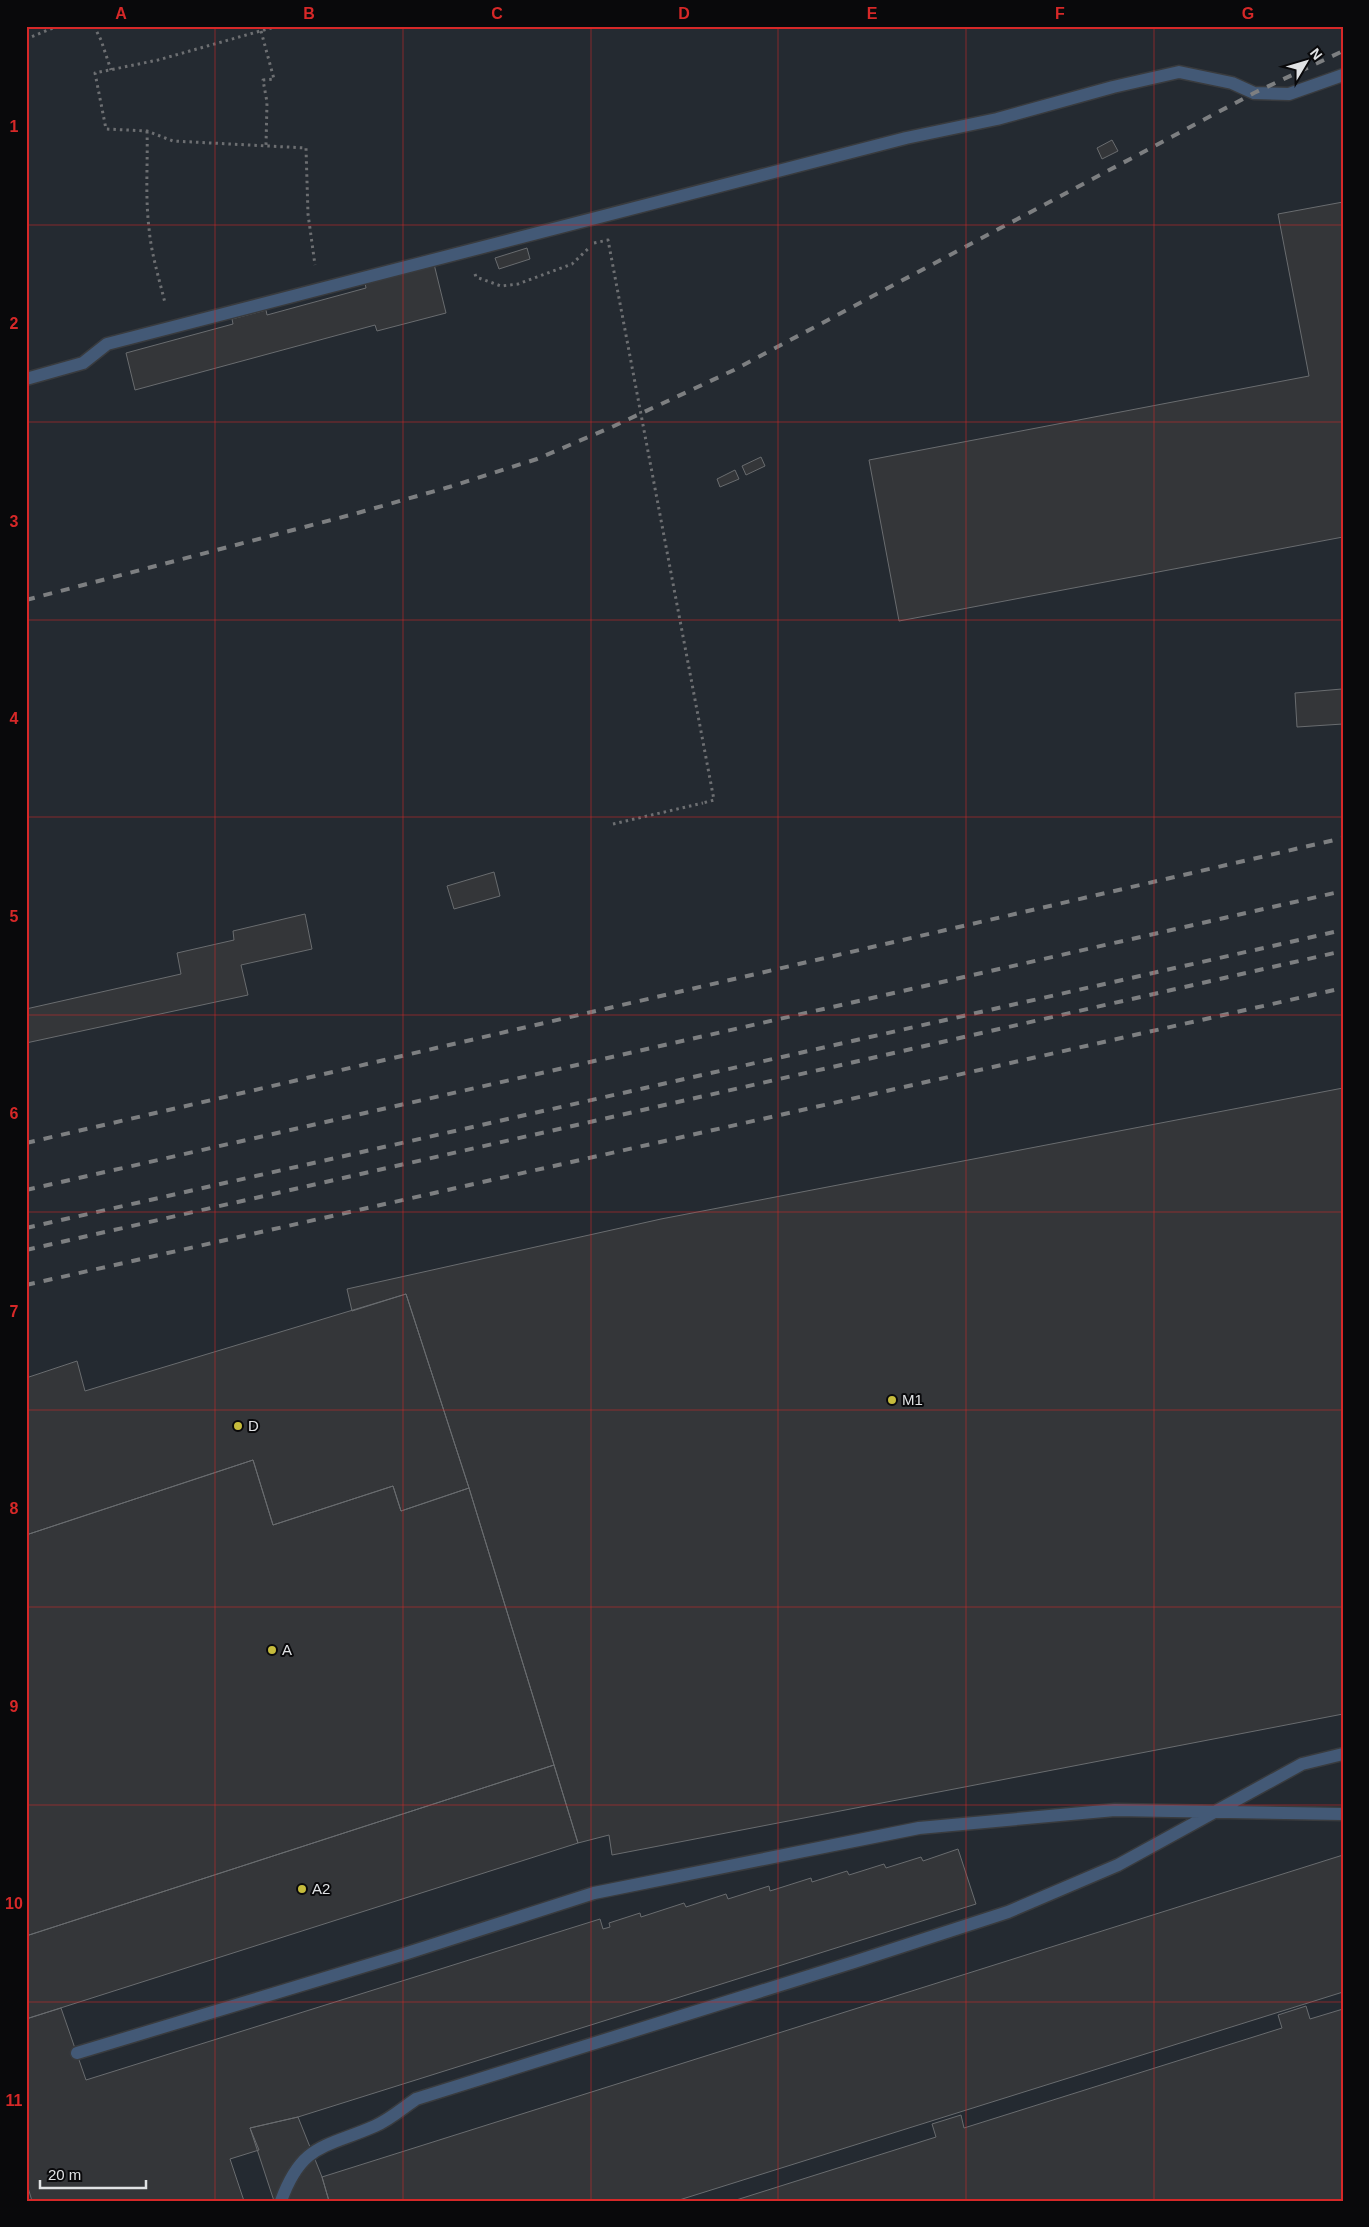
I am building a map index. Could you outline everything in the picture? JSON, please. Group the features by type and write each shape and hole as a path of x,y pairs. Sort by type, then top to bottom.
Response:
{"lane":[{"path":"26,379 83,363 107,344 906,138 997,119 1113,87 1179,72 1232,83 1254,93 1289,94 1343,75"},
{"path":"280,2201 295,2170 312,2153 331,2142 376,2126 416,2099 1008,1912 1118,1865 1302,1764 1343,1754"},
{"path":"77,2053 398,1956 594,1893 641,1882 919,1828 1115,1810 1217,1810 1343,1814"}],"path":[{"path":"26,39 58,26"},
{"path":"94,26 102,40 111,70"},
{"path":"278,26 158,60 95,73 106,129 147,131 173,141 306,148 310,240 322,289"},
{"path":"261,31 274,79 263,80 267,102 266,145"},
{"path":"147,131 149,228 152,249 171,328"},
{"path":"462,253 476,277 501,286 518,284 572,264 594,243 608,240 714,800 613,824"}],"shaded area":[{"path":"26,26 1343,26 1343,2201 26,2201"}],"building":[{"path":"1112,140 1118,151 1102,159 1097,148"},
{"path":"1343,202 1343,537 899,621 869,460 1309,376 1278,214"},
{"path":"527,248 530,259 499,269 495,258"},
{"path":"434,264 446,313 377,331 375,325 135,390 126,353 233,324 232,319 266,310 267,315 366,288 365,283"},
{"path":"761,457 765,466 746,475 742,466"},
{"path":"735,470 739,479 720,487 717,479"},
{"path":"1342,681 1343,724 1297,727 1295,693 1342,689"},
{"path":"494,872 500,896 454,909 447,886"},
{"path":"305,914 312,949 241,965 248,995 26,1043 26,1009 181,974 177,953 234,940 233,931"},
{"name":"M1","path":"1343,1088 1343,1714 612,1855 609,1835 578,1843 469,1488 406,1294 352,1311 347,1289 661,1219"},
{"name":"D","path":"406,1294 469,1488 401,1511 393,1486 273,1525 253,1460 26,1535 26,1378 77,1361 85,1391"},
{"name":"A","path":"253,1460 273,1525 393,1486 401,1511 469,1488 554,1765 26,1936 26,1535"},
{"name":"A2","path":"554,1765 578,1843 26,2019 26,1936"},
{"path":"958,1849 976,1904 298,2117 250,2128 259,2150 230,2159 244,2201 32,2201 26,2181 26,2019 61,2008 86,2080 600,1919 603,1929 610,1927 609,1923 640,1913 641,1917 684,1903 686,1907 726,1894 728,1899 769,1886 770,1891 811,1878 812,1882 847,1871 849,1875 884,1864 886,1868 921,1857 923,1861"},
{"path":"1343,1855 1343,1992 676,2201 329,2201 322,2177"},
{"path":"1306,2006 1310,2019 1343,2009 1343,2201 733,2201 936,2137 932,2124 961,2115 964,2128 1282,2028 1278,2015"},
{"path":"298,2117 322,2177 329,2201 274,2201 250,2128"}],"railway":[{"path":"26,600 354,514 537,459 614,426 734,370 1254,93 1343,51"},
{"path":"26,1143 1343,838"},
{"path":"26,1190 1343,891"},
{"path":"26,1228 1343,930"},
{"path":"26,1250 1343,951"},
{"path":"26,1285 1343,988"}],"place":[{"name":"M1","path":"892,1400"},
{"name":"D","path":"238,1426"},
{"name":"A","path":"272,1650"},
{"name":"A2","path":"302,1889"}]}
